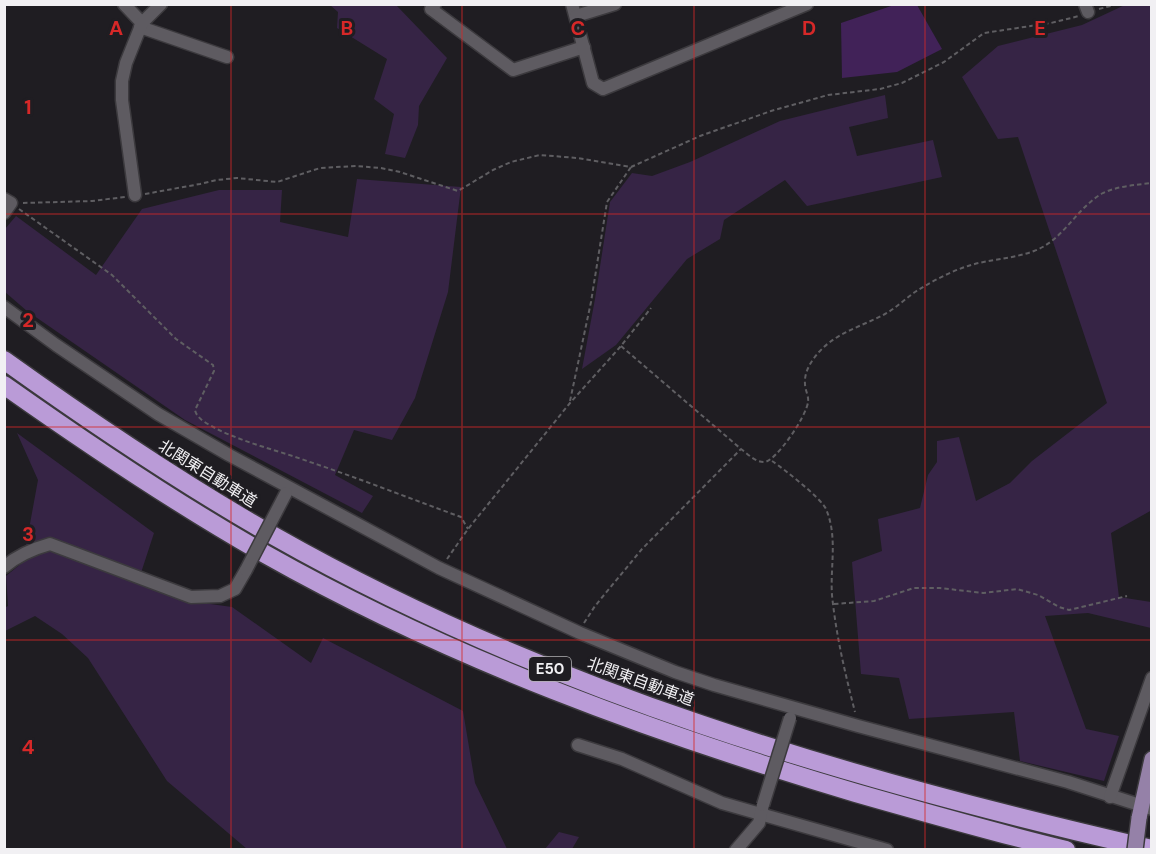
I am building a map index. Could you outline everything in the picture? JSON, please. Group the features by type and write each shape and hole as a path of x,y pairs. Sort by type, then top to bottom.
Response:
{"highway":[{"name":"北関東自動車道","path":"4,360 99,428 188,486 277,538 451,625 543,666 660,709 897,785 1041,824 1152,849"},
{"name":"E50","path":"4,385 88,445 178,503 266,555 464,653 536,684 752,762 892,803 1066,849"}],"main road":[{"path":"1135,849 1152,759"}],"street":[{"path":"124,4 141,25 227,57"},
{"path":"135,195 122,100 122,81 126,63 141,25 161,4"},
{"path":"435,4 431,9 513,70 584,47"},
{"path":"615,4 574,10 593,83 603,89 784,9 807,4"},
{"path":"4,307 158,414 287,490 439,568 580,633 675,672 791,713 858,726 1068,782 1144,811"},
{"path":"4,567 31,549 50,544 191,597 220,596 235,589 287,490"},
{"path":"1110,797 1152,678"},
{"path":"736,849 759,823 791,713"},
{"path":"578,745 622,759 722,803 762,810 887,849"}],"path":[{"path":"570,402 591,303 607,202 632,166 700,136 771,111 828,94 880,89 902,83 945,62 984,33 1052,23 1087,8 1118,4"},
{"path":"7,205 92,201 237,178 276,182 320,168 335,166 381,168 422,178 458,191 511,162 540,155 632,166"},
{"path":"771,461 789,438 806,408 808,402 805,378 807,370 819,352 831,340 886,313 951,272 1017,256 1042,247 1060,234 1090,202 1102,194 1123,187 1152,183"},
{"path":"7,205 112,275 176,339 213,365 214,371 195,410 201,420 219,430 258,445 338,471 461,518 468,530"},
{"path":"439,568 570,402 621,346 651,308"},
{"path":"621,346 741,449 756,460 771,461 789,472 822,502 827,511 833,538 834,604 838,642 858,726"},
{"path":"580,633 595,606 642,549 741,449"},
{"path":"834,604 874,601 927,587 983,592 1008,589 1027,591 1063,610 1127,596"}],"shaded area":[{"path":"897,4 917,5 942,49 897,72 842,78 841,23"},
{"path":"1127,4 1152,5 1152,510 1111,533 1119,597 1151,602 1151,628 1088,613 1045,616 1086,729 1119,736 1104,781 1020,761 1014,712 909,719 899,678 861,674 852,562 882,551 878,519 920,508 928,475 937,462 937,441 959,437 976,501 1010,483 1032,461 1107,403 1018,137 998,139 962,77 998,46 1082,25"},
{"path":"330,5 396,5 447,58 419,106 418,125 405,158 385,154 394,114 374,99 387,59 337,28 338,12"},
{"path":"885,95 888,118 849,127 857,156 933,140 942,177 807,206 785,180 724,220 720,239 687,259 616,345 582,369 610,202 632,173 652,176 690,162 780,121"},
{"path":"357,179 461,187 448,292 415,398 392,440 354,430 335,475 373,496 362,513 185,420 27,311 5,292 5,229 16,216 96,275 142,209 219,190 282,190 280,222 348,237"},
{"path":"17,433 154,533 138,582 189,601 232,607 311,663 323,638 463,711 475,783 507,849 247,849 167,781 88,658 62,634 35,616 5,631 4,608 8,606 6,576 23,562 38,480"},
{"path":"559,832 579,837 572,849 545,849"}]}
